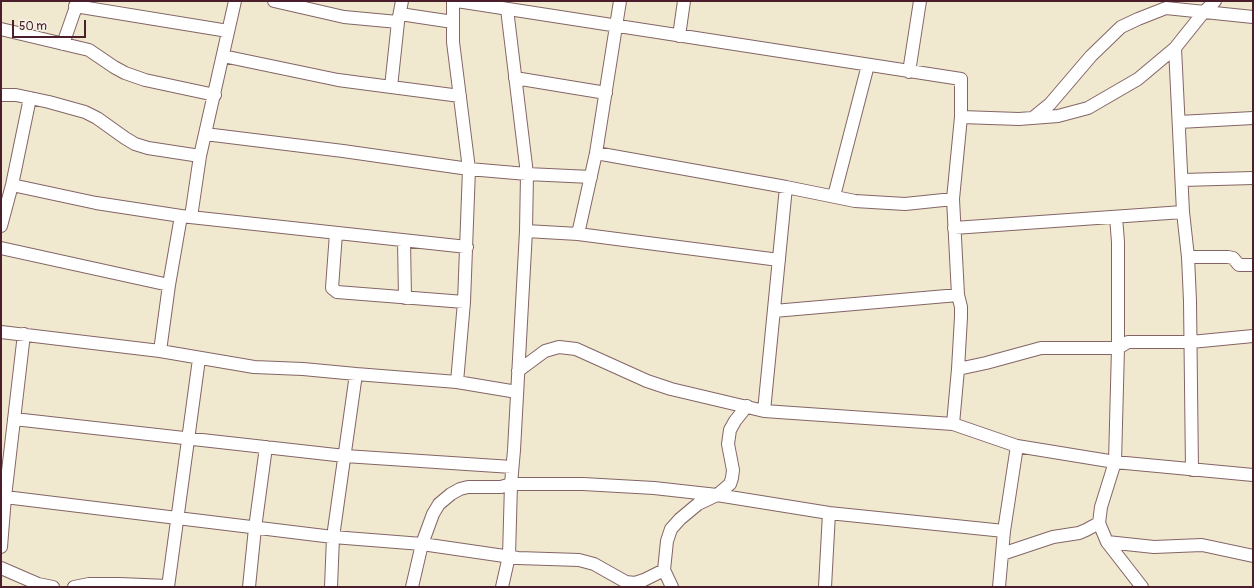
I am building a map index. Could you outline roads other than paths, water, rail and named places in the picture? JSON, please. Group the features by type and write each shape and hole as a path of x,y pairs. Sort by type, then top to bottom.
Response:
{"street":[{"path":"160,351 169,285 235,1"},
{"path":"274,1 344,17 399,18 453,22"},
{"path":"391,87 402,1"},
{"path":"453,1 453,42 469,169 464,302 457,382"},
{"path":"457,1 616,27 961,79 961,117 953,199 958,295 961,307 953,424"},
{"path":"578,234 596,153 620,1"},
{"path":"679,36 684,1"},
{"path":"909,72 920,1"},
{"path":"961,117 1019,119 1058,116 1088,108 1138,79 1175,48 1203,13 1215,1"},
{"path":"63,44 76,4 228,31"},
{"path":"1034,117 1050,104 1091,56 1121,27 1166,5 1203,13 1253,17"},
{"path":"502,587 509,556 511,484 526,231 527,174 507,9"},
{"path":"1,29 89,50 114,67 145,80 214,95"},
{"path":"1175,48 1183,212 1188,258 1191,342 1192,470"},
{"path":"223,56 338,80 460,96"},
{"path":"834,196 868,66"},
{"path":"515,78 606,93"},
{"path":"1,95 8,94 30,98 85,112 97,118 135,144 148,148 200,156"},
{"path":"1,226 12,185 30,98"},
{"path":"1178,122 1253,118"},
{"path":"204,134 343,151 469,169 591,177"},
{"path":"596,153 855,201 884,204 913,204 953,199"},
{"path":"1182,180 1253,178"},
{"path":"12,185 96,203 186,217 404,241 467,246"},
{"path":"764,410 786,187"},
{"path":"954,228 1183,212"},
{"path":"1116,217 1118,242 1118,348 1115,462 1101,507 1099,523 1107,542 1142,587"},
{"path":"526,231 578,234 779,260"},
{"path":"336,233 332,288 337,292 344,294 464,302"},
{"path":"404,241 405,298"},
{"path":"1,248 169,285"},
{"path":"1188,258 1228,257 1233,258 1239,265 1253,264"},
{"path":"774,311 958,295"},
{"path":"1,332 160,351 254,367 318,370 457,382 516,392"},
{"path":"1,547 5,497 7,435 14,419 24,334"},
{"path":"958,368 986,363 1041,348 1118,348 1128,342 1191,342 1253,336"},
{"path":"518,371 545,351 559,347 576,349 647,381 671,389 764,410 953,424 1017,446 1115,462 1253,475"},
{"path":"74,587 119,584 168,586 200,359"},
{"path":"331,587 333,537 356,374"},
{"path":"672,587 664,570 667,541 671,529 680,519 698,504 717,495 730,484 733,470 728,444 730,430 735,420 747,406"},
{"path":"14,419 345,456 512,467"},
{"path":"999,587 1004,531 1017,446"},
{"path":"249,587 254,528 266,447"},
{"path":"412,587 422,544 433,514 439,504 451,494 468,487 501,487 511,484 604,484 654,488 717,495 830,513 1004,531"},
{"path":"5,497 333,537 422,544 518,558 580,560 594,564 626,582 635,583 664,570"},
{"path":"825,587 830,513"},
{"path":"1002,554 1053,537 1079,533 1099,523"},
{"path":"1107,542 1154,547 1202,545 1253,556"},
{"path":"1,568 38,584 52,587"}]}
